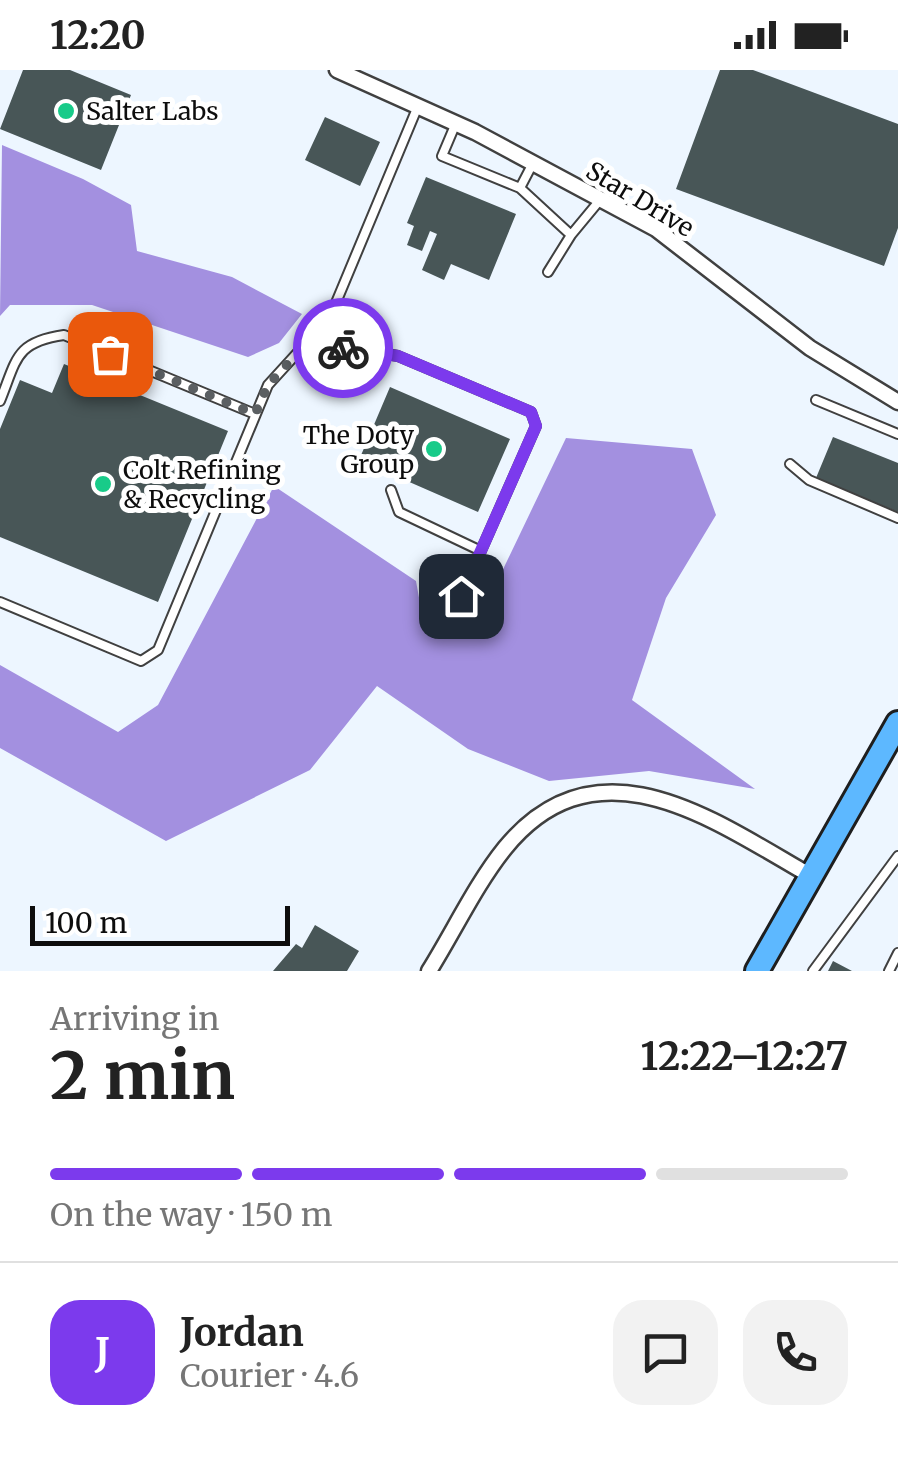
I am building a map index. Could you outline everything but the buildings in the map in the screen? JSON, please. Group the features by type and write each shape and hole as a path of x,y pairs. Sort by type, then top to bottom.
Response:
{"main road":[{"path":"756,971 898,723"}],"street":[{"name":"Star Drive","path":"337,70 456,123 656,229 810,348 898,402"},
{"path":"429,971 505,848 534,820 570,802 609,792 650,793 688,806 811,876"}],"lane":[{"path":"0,602 141,661 158,650 268,385 330,317 418,106"},
{"path":"456,123 442,156 520,188 571,235"},
{"path":"520,188 533,163"},
{"path":"548,272 600,199"},
{"path":"0,401 21,349 32,341 64,335 255,414"},
{"path":"310,340 398,356 531,412 536,426 461,596"},
{"path":"816,400 898,434"},
{"path":"790,464 809,480 898,518"},
{"path":"392,490 400,512 481,550"},
{"path":"813,971 898,856"},
{"path":"889,971 898,953"}],"shaded area":[{"path":"2,145 83,179 131,205 137,251 232,277 302,314 279,343 248,357 92,305 10,305 0,316"},
{"path":"566,438 692,449 716,515 666,598 632,700 755,789 649,771 549,781 468,749 377,686 310,770 166,841 0,748 0,665 118,732 158,705 274,486 416,581 425,631 471,636"}],"way so far":[{"path":"110,354 255,414 268,385 310,340 343,348"}],"place":[{"name":"Salter Labs","path":"66,111"},
{"name":"The Doty Group","path":"434,449"},
{"name":"Colt Refining & Recycling","path":"103,484"}],"route":[{"path":"343,348 398,356 531,412 536,426 461,596"}]}
